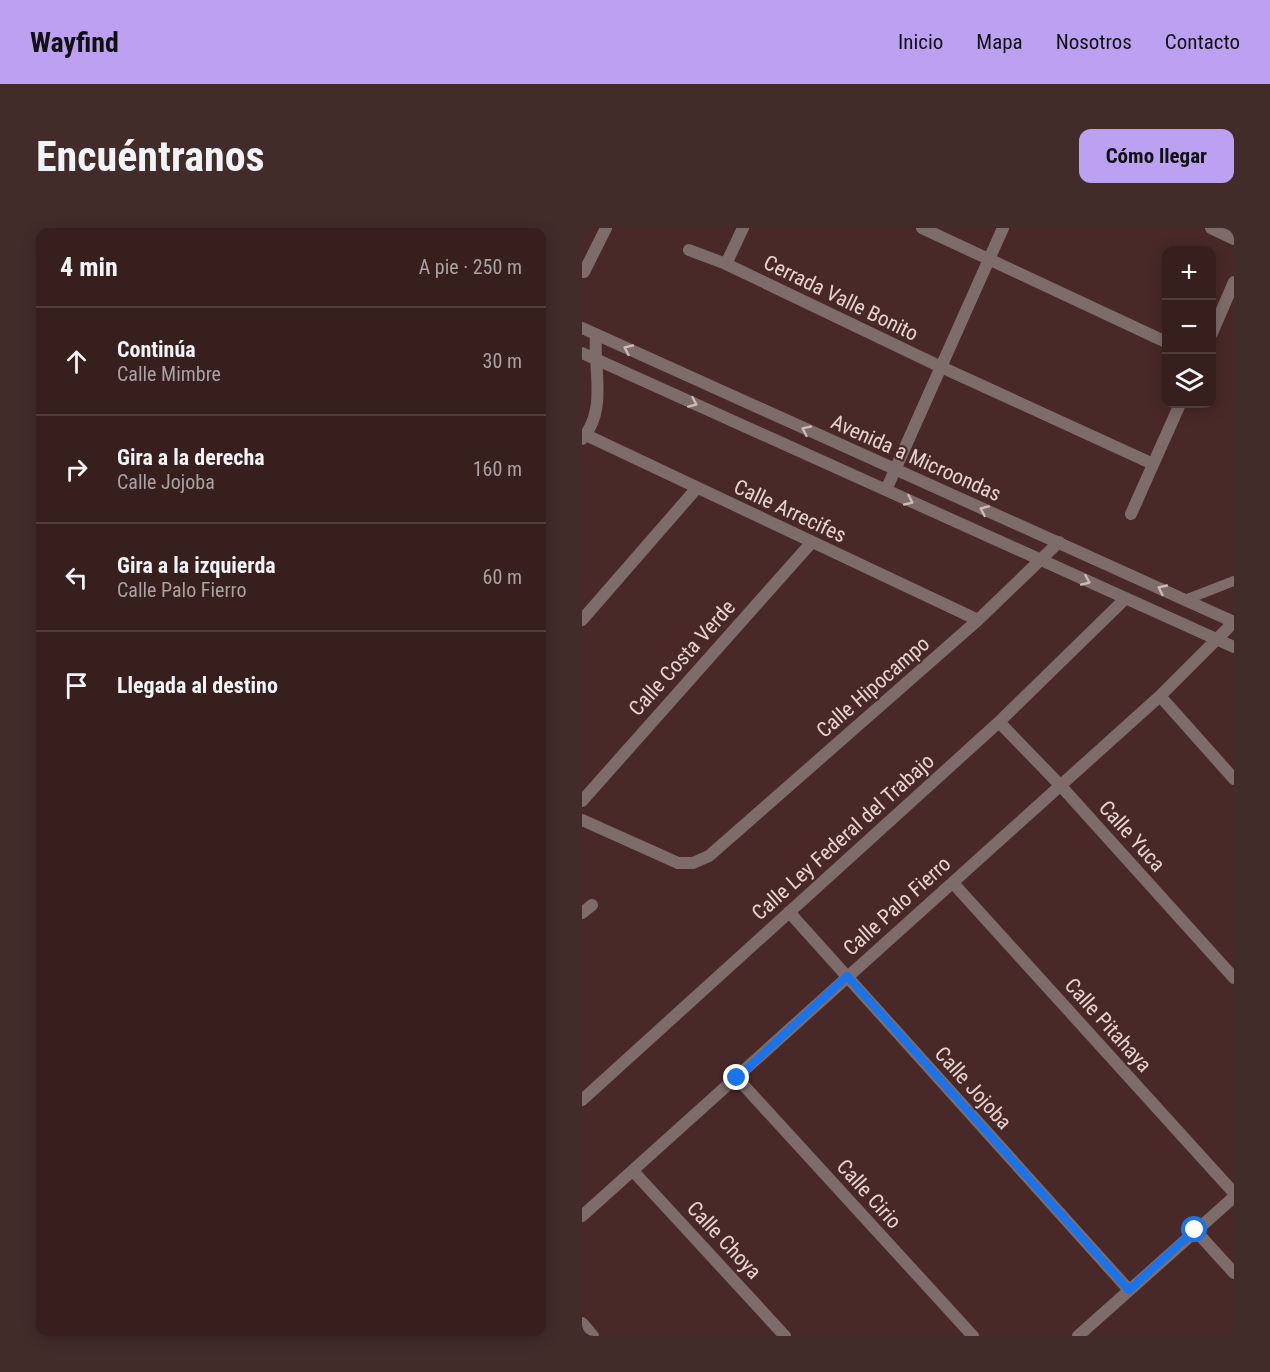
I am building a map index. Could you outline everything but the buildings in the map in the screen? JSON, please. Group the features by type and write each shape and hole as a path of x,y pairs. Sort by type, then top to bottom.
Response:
{"street":[{"path":"584,272 606,228"},
{"path":"726,264 743,228"},
{"path":"922,228 1162,340"},
{"path":"885,490 1003,228"},
{"path":"1211,228 1234,239"},
{"name":"Cerrada Valle Bonito","path":"689,250 726,264 939,366 1153,464"},
{"path":"1216,324 1234,282"},
{"name":"Avenida a Microondas","path":"582,328 894,471 1059,542 1234,622"},
{"path":"584,437 595,415 598,398 594,358 596,334"},
{"name":"Avenida a Microondas","path":"582,353 1041,562 1234,647"},
{"path":"1131,514 1178,408"},
{"name":"Calle Arrecifes","path":"584,437 978,620"},
{"path":"582,620 696,489"},
{"name":"Calle Costa Verde","path":"582,801 812,542"},
{"name":"Calle Hipocampo","path":"582,820 678,863 693,863 709,856 978,620 1041,562 1059,542"},
{"name":"Calle Ley Federal del Trabajo","path":"582,1100 999,722 1126,598"},
{"name":"Calle Palo Fierro","path":"582,1216 1160,696 1219,640 1234,622"},
{"path":"1160,696 1234,778"},
{"name":"Calle Yuca","path":"999,722 1060,785 1234,978"},
{"name":"Calle Pitahaya","path":"953,883 1234,1195"},
{"name":"Calle Jojoba","path":"789,912 1129,1290"},
{"name":"Calle Cirio","path":"737,1078 973,1336"},
{"name":"Calle Choya","path":"633,1171 785,1336"},
{"path":"1078,1336 1234,1195"},
{"path":"1195,1230 1234,1273"},
{"path":"582,1323 593,1336"},
{"path":"1091,1325 1101,1336"}],"lane":[{"path":"1185,600 1234,581"}],"route":[{"path":"737,1078 847,976 1129,1290 1195,1230"}]}
